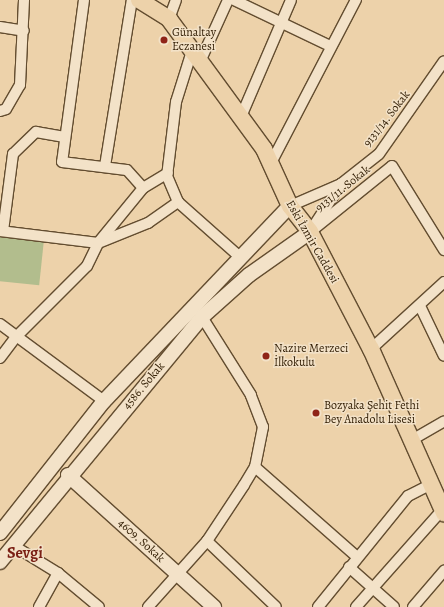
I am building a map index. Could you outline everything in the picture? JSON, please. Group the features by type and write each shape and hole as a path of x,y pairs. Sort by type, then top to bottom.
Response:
{"main road":[{"name":"Eski İzmir Caddesi","path":"139,0 169,19 196,57 218,84 240,119 271,163 290,206 310,232 371,349 410,441 443,512"},
{"name":"4586. Sokak","path":"0,533 104,401 290,206"},
{"name":"4586. Sokak","path":"0,562 68,475 202,317 249,275 310,232"},
{"name":"4609. Sokak","path":"68,475 214,607"}],"street":[{"path":"0,111 6,109 20,85 24,31 24,0"},
{"path":"84,0 62,162 105,166 126,170 143,188"},
{"path":"105,166 132,0"},
{"path":"169,19 176,0"},
{"path":"228,0 196,57 176,102 168,173 178,202 242,258"},
{"path":"234,0 280,20 330,46"},
{"path":"240,119 280,20 291,0"},
{"path":"271,163 330,46 356,0"},
{"path":"0,27 24,31"},
{"name":"9131/14. Sokak","path":"290,206 341,184 379,154 444,61"},
{"path":"65,137 36,132 13,154 2,231 98,243 148,223 178,202"},
{"name":"9131/11. Sokak","path":"310,232 392,166 444,250"},
{"path":"0,358 16,337 86,266 98,243 143,188 168,173"},
{"name":"9131/14. Sokak","path":"310,232 341,184"},
{"path":"371,349 420,306 444,282"},
{"path":"420,306 442,344 444,356"},
{"path":"148,607 179,576 207,541 255,467 263,426 251,395 202,317"},
{"path":"0,324 104,401"},
{"path":"410,441 444,421"},
{"path":"255,467 356,556"},
{"path":"318,607 356,556 408,496 430,485"},
{"path":"356,607 443,512"},
{"path":"207,541 276,607"},
{"path":"14,546 58,573 98,606"},
{"path":"349,567 394,607"},
{"path":"413,607 444,571"},
{"path":"39,607 58,573"}],"green space":[{"path":"0,237 44,242 39,285 0,281"}],"place":[{"name":"Günaltay Eczanesi","path":"164,40"},
{"name":"Nazire Merzeci İlkokulu","path":"266,356"},
{"name":"Bozyaka Şehit Fethi Bey Anadolu Lisesi","path":"316,413"}],"district":[{"name":"Sevgi","path":"25,553"}]}
